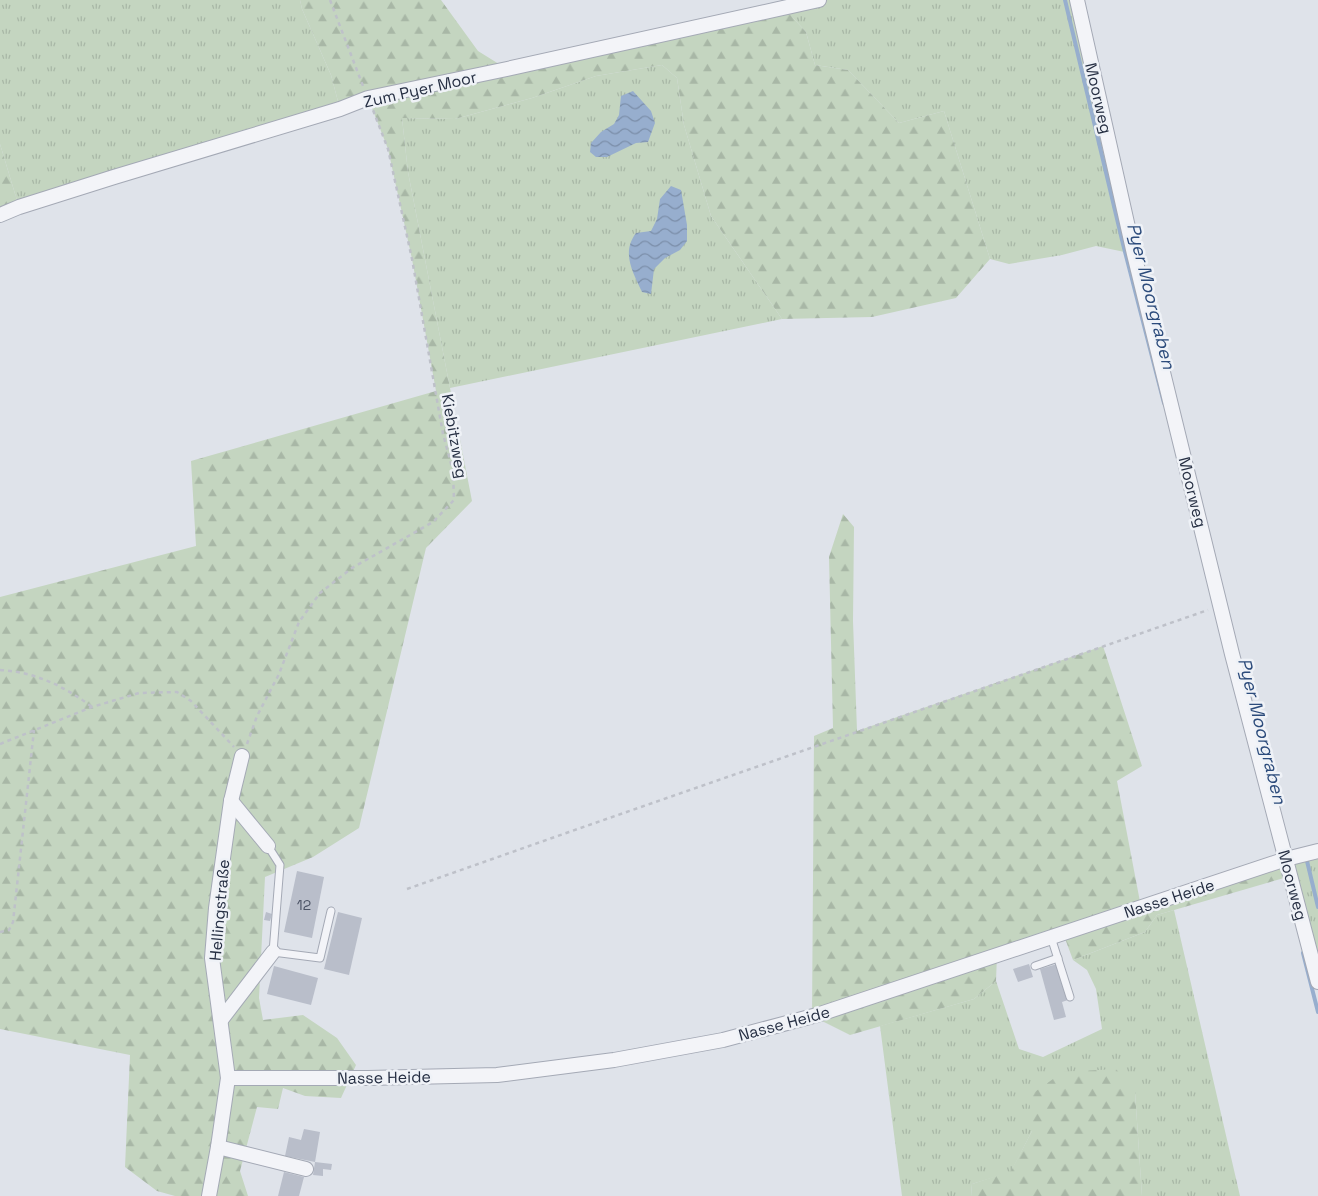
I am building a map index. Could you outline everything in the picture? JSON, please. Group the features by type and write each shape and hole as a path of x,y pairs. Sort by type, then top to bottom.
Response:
{"street":[{"name":"Zum Pyer Moor","path":"0,215 19,207 95,183 340,109 368,98 507,70 819,0"},
{"name":"Moorweg","path":"1077,0 1134,254 1221,605 1318,982"},
{"name":"Hellingstraße","path":"208,1196 218,1147 228,1078 212,958 216,908 232,801 242,756"},
{"path":"232,801 268,846"},
{"name":"Nasse Heide","path":"228,1078 368,1078 497,1075 614,1060 723,1040 817,1015 1286,858 1318,851"},
{"path":"221,1020 273,952"},
{"path":"218,1147 306,1169"}],"lane":[{"path":"268,846 280,865 273,952 320,958 331,911"},
{"path":"1051,937 1070,997"},
{"path":"1035,966 1058,958"}],"path":[{"name":"Kiebitzweg","path":"242,756 257,716 279,674 299,622 320,593 352,568 433,522 454,500 453,472 443,434 412,259 388,149 330,0"},
{"path":"407,889 1221,605"},
{"path":"0,670 19,671 41,677 75,694 92,707"},
{"path":"0,744 92,707 139,693 177,692 191,702 242,756"},
{"path":"0,932 10,930 13,922 34,729"}],"green space":[{"path":"0,0 300,0 302,9 331,75 340,109 19,207 0,144"},
{"path":"300,0 441,0 478,51 507,69 784,8 806,32 815,65 848,70 899,123 944,111 990,259 956,298 872,317 782,319 711,216 684,125 677,78 662,65 596,76 532,98 455,119 402,118 408,172 472,501 426,548 359,828 313,857 265,877 259,998 263,1020 303,1015 337,1038 356,1065 341,1098 305,1096 283,1088 278,1109 257,1107 240,1171 248,1196 175,1196 157,1191 125,1167 130,1055 0,1029 0,597 196,546 191,461 436,391 412,259 388,149 368,98 340,109 331,75 302,9"},
{"path":"819,0 1077,0 1134,254 1096,246 1062,255 1009,264 990,259 944,111 899,123 848,70 815,65 806,32 784,8"},
{"path":"662,65 677,78 684,125 711,216 782,319 450,388 408,172 402,118 455,119 532,98 596,76"},
{"path":"0,144 19,207 0,215"},
{"path":"843,514 854,527 853,621 857,731 1103,646 1142,766 1117,781 1141,907 1286,859 1291,876 1157,915 1145,932 1073,960 1063,933 997,955 996,981 974,999 850,1035 812,1016 814,736 833,728 829,557"},
{"path":"1318,851 1318,960 1286,859"},
{"path":"1174,910 1240,1196 1142,1196 1135,1092 1032,1131 1011,1172 972,1184 971,1196 902,1196 880,1026 974,999 996,981 1019,1049 1043,1057 1102,1029 1096,989 1087,970 1073,960 1145,932 1157,915"},
{"path":"1116,1069 1135,1092 1142,1196 971,1196 972,1184 1011,1171 1032,1131 1029,1096 1063,1072"}],"water":[{"path":"633,91 651,111 655,123 648,142 636,143 607,157 596,157 590,152 591,143 601,132 614,124 619,115 621,96"},
{"path":"671,186 681,190 687,225 687,241 680,250 665,258 654,269 651,294 642,292 630,262 629,248 636,233 651,231 657,219 660,199"}],"building":[{"path":"297,871 324,877 312,938 284,932"},
{"path":"266,912 272,914 270,921 264,920"},
{"path":"338,912 362,918 349,975 324,969"},
{"path":"1029,964 1033,977 1018,982 1013,969"},
{"path":"1057,964 1068,1000 1062,1002 1066,1017 1054,1020 1040,969"},
{"path":"274,966 318,978 311,1005 267,994"},
{"path":"304,1129 320,1132 315,1162 285,1156 289,1137 301,1140"},
{"path":"315,1162 332,1164 331,1170 323,1169 323,1176 313,1175"},
{"path":"284,1172 304,1177 299,1196 278,1196"}],"waterway":[{"name":"Pyer Moorgraben","path":"1065,0 1123,244 1164,403"},
{"path":"1307,861 1318,907"},
{"name":"Pyer Moorgraben","path":"1303,953 1318,1012"}]}
